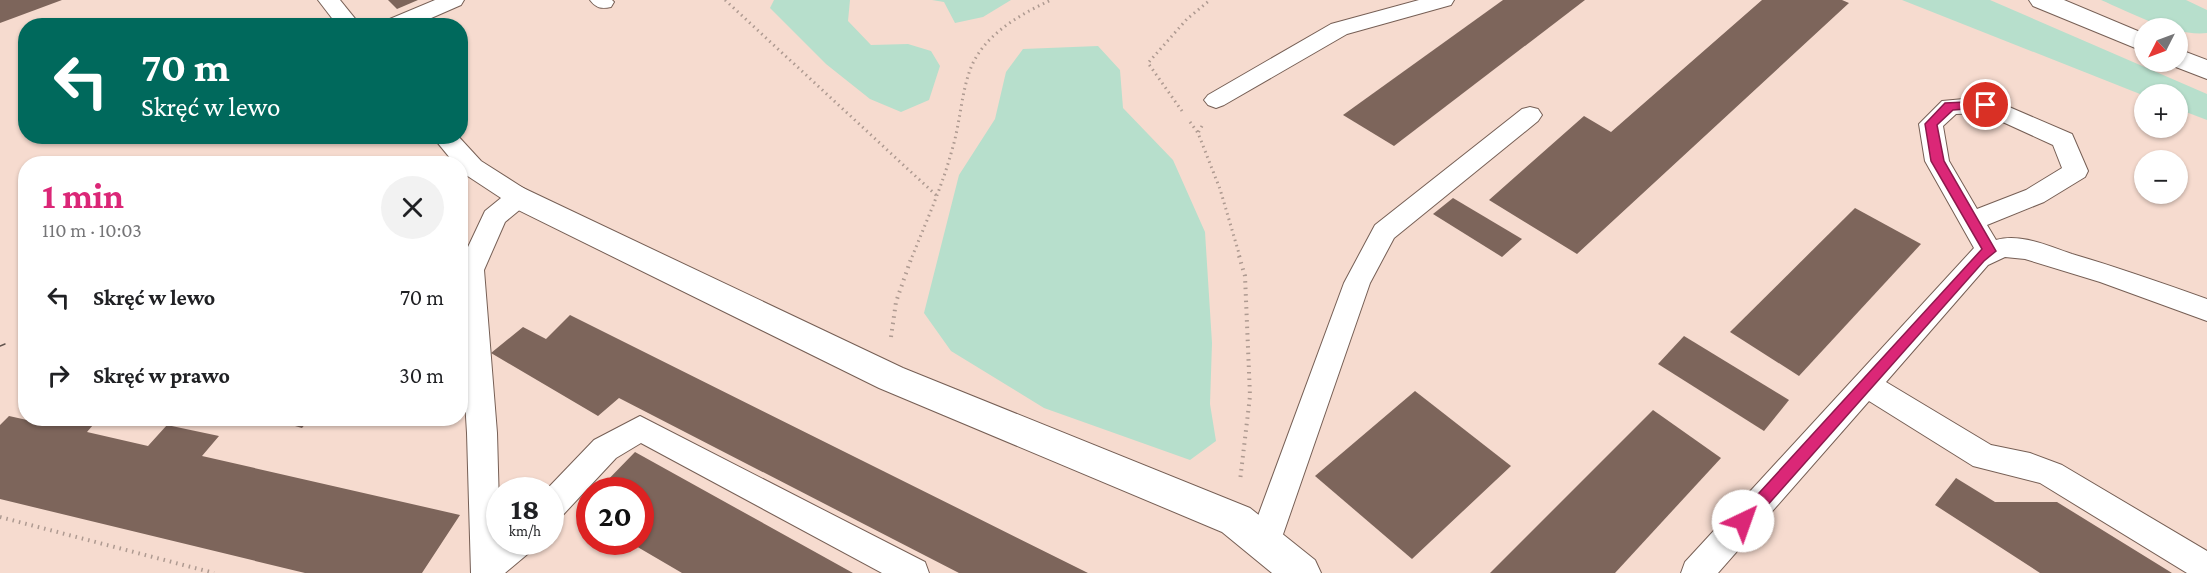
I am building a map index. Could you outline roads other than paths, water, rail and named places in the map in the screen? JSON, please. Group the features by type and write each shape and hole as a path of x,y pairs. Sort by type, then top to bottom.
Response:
{"street":[{"path":"2042,0 2134,39"},
{"path":"2188,61 2207,70"},
{"path":"519,197 891,378 1250,531 1301,573"}],"lane":[{"path":"329,0 344,18"},
{"path":"411,18 453,0"},
{"path":"1216,100 1339,29 1443,0"},
{"path":"1972,220 2035,196 2076,171 2063,140 1986,105 1950,106 1931,124 1937,161 1989,251"},
{"path":"1250,531 1358,283 1384,232 1530,115"},
{"path":"451,144 463,156"},
{"path":"468,162 519,197 494,217 471,270 488,570"},
{"path":"1697,573 1979,258 1989,251 2005,247 2047,255 2203,302"},
{"path":"1866,384 1984,457 2030,466 2051,474 2207,568"},
{"path":"564,492 605,449 640,428 914,573"},
{"path":"488,570 505,555"}],"tram line":[{"path":"0,346 5,344"}]}
